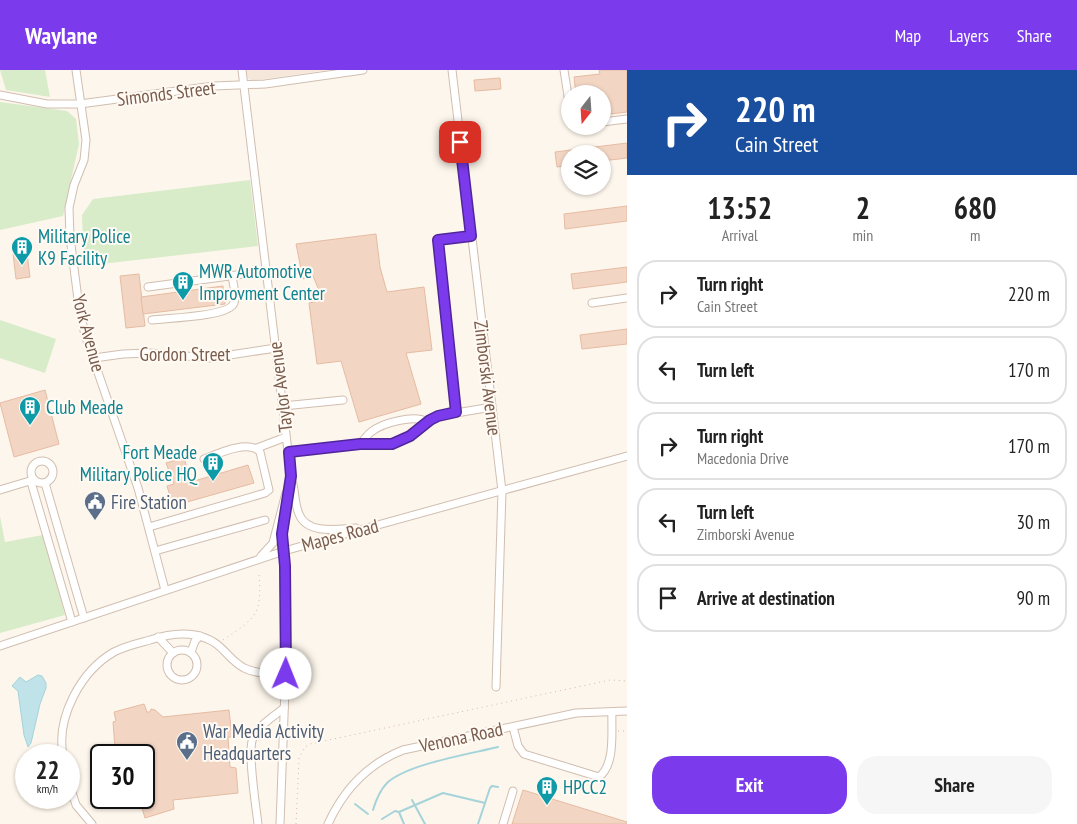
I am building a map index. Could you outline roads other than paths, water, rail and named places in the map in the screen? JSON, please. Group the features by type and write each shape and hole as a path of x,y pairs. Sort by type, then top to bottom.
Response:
{"street":[{"name":"York Avenue","path":"76,70 85,128 86,152 71,196 69,223 79,307 94,358 138,488 165,590"},
{"name":"Taylor Avenue","path":"242,70 291,476 282,528 286,674 280,824"},
{"name":"Simonds Street","path":"0,95 42,103 80,104 214,86 243,85 363,70"},
{"name":"Zimborski Avenue","path":"452,70 502,491 496,687"},
{"path":"564,70 566,85"},
{"path":"611,121 627,119"},
{"path":"456,412 438,240 471,236"},
{"path":"148,287 266,271"},
{"path":"152,320 228,310 232,307 235,298 232,276"},
{"path":"592,303 627,298"},
{"name":"Gordon Street","path":"94,358 149,353 217,357 276,348"},
{"path":"283,406 343,400"},
{"path":"289,452 360,444 383,445 400,441 410,436 427,422 438,416 492,408"},
{"path":"360,444 371,431 381,427 406,419 417,418 427,422"},
{"path":"204,459 245,446 257,448 286,436"},
{"path":"149,527 268,492 266,474 260,452 257,448"},
{"name":"Mapes Road","path":"0,646 284,551 627,456"},
{"path":"0,490 32,481 44,483 50,480 53,471 52,467 45,461 36,462 30,473 32,481 72,622"},
{"path":"291,476 299,515 309,526 326,529 372,527"},
{"path":"255,560 269,550 273,543 281,507 291,476"},
{"path":"44,483 84,618"},
{"path":"155,551 264,520"},
{"path":"61,744 68,707 87,677 101,662 115,652 158,637 181,633 200,636 222,647 244,668 259,672 286,674"},
{"path":"191,652 195,641 200,636"},
{"path":"158,637 173,653"},
{"path":"180,650 191,652 198,666 194,675 185,680 175,679 168,672 167,662 173,653 180,650"},
{"path":"258,824 252,739 262,725 284,708"},
{"name":"Venona Road","path":"328,824 339,802 359,776 386,756 403,750 576,713 627,711"},
{"path":"513,726 518,746 524,754 599,777 604,772 609,759 612,712"},
{"path":"503,824 513,791"},
{"path":"79,809 92,824"}],"water":[{"path":"38,675 42,676 46,683 30,744 27,744 24,735 18,691 12,686 20,677 26,682"}],"waterway":[{"path":"373,810 382,789 396,776 424,765 498,747"},
{"path":"478,824 490,788 492,786 498,787"},
{"path":"399,812 443,793 485,803"},
{"path":"412,800 425,824"},
{"path":"355,804 368,814"},
{"path":"382,819 395,811 399,812 404,824"}],"place":[{"name":"Military Police K9 Facility","path":"22,266"},
{"name":"MWR Automotive Improvment Center","path":"183,301"},
{"name":"Club Meade","path":"30,426"},
{"name":"Fort Meade Military Police HQ","path":"213,482"},
{"name":"Fire Station","path":"95,521"},
{"name":"War Media Activity Headquarters","path":"187,761"},
{"name":"HPCC2","path":"547,806"}]}
